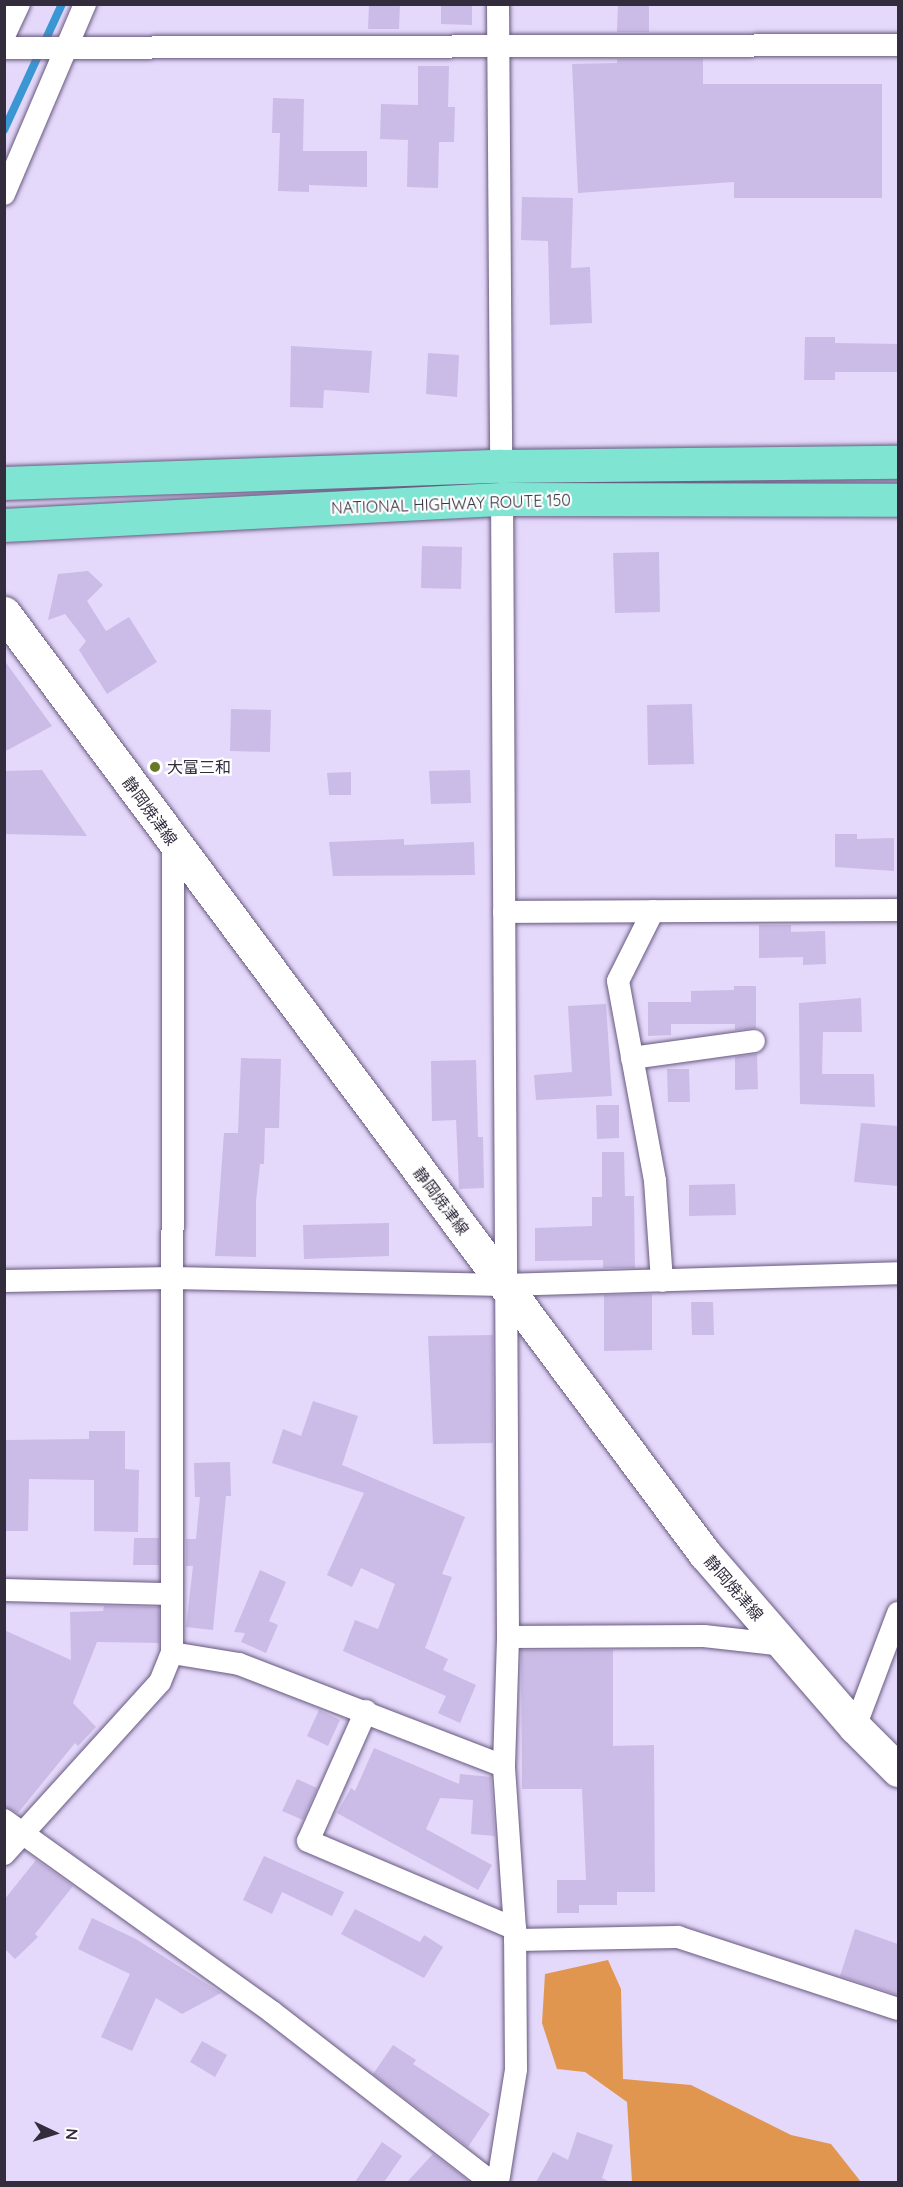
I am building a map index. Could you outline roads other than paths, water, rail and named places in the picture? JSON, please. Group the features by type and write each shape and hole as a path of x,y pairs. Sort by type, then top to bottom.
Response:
{"highway":[{"path":"4,483 501,466 898,462"},
{"name":"NATIONAL HIGHWAY ROUTE 150","path":"4,525 502,499 898,500"}],"main road":[{"name":"静岡焼津線","path":"4,613 705,1554 855,1727 898,1770"}],"street":[{"path":"4,36 18,4"},
{"path":"4,194 68,50 85,4"},
{"path":"498,4 501,466"},
{"path":"4,48 68,50 898,45"},
{"path":"498,2182 516,2069 515,1934 504,1766 508,1637 504,1285 502,499"},
{"path":"4,1854 26,1833 160,1682 172,1653 173,842"},
{"path":"504,912 898,910"},
{"path":"653,911 618,981 655,1181 662,1281"},
{"path":"632,1058 754,1041"},
{"path":"4,1281 172,1278 504,1285 898,1273"},
{"path":"4,1590 172,1594"},
{"path":"855,1727 898,1613"},
{"path":"508,1637 704,1636 784,1645"},
{"path":"172,1653 239,1664 504,1766"},
{"path":"366,1711 308,1841 515,1934 678,1937 898,2009"},
{"path":"4,1820 26,1833 272,2012 491,2182"}],"waterway":[{"path":"4,130 62,4"}],"place":[{"name":"大富三和","path":"155,767"}]}
